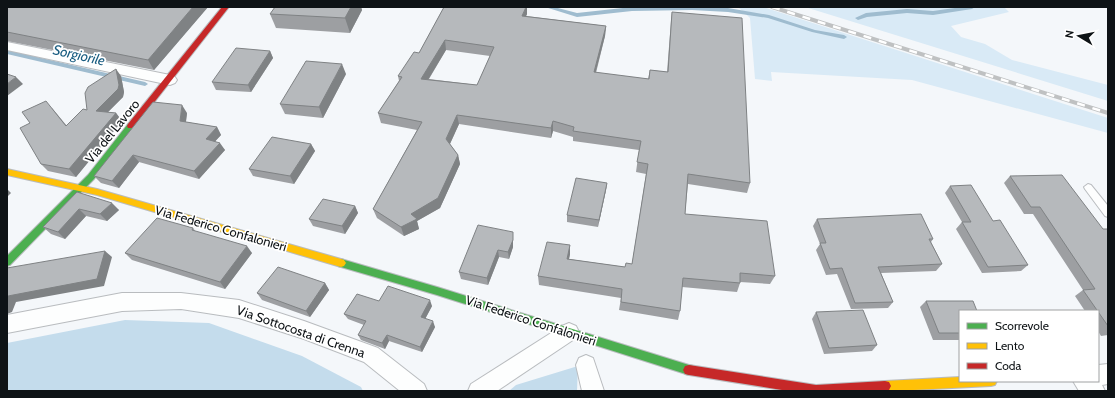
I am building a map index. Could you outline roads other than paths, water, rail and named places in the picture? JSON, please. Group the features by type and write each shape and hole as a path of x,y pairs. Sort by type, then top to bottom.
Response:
{"street":[{"name":"Via del Lavoro","path":"7,262 81,188 170,80 226,7"},
{"path":"7,46 170,80"},
{"name":"Via Federico Confalonieri","path":"7,172 81,188 430,288 684,369 816,390 972,382"},
{"name":"Via Sottocosta di Crenna","path":"7,324 122,302 181,301 239,309 304,330 371,355 416,391"},
{"path":"479,391 569,332"},
{"path":"586,365 593,391"},
{"path":"1085,382 1094,391"}],"lane":[{"path":"1088,186 1108,213"}],"waterway":[{"name":"Sorgiorile","path":"548,7 577,15 632,9 692,8 728,10 769,17 814,31 844,37"},
{"name":"Sorgiorile","path":"858,18 866,15 907,11 933,13 972,7"},
{"name":"Sorgiorile","path":"7,52 145,84"}],"railway":[{"path":"772,7 1108,113"}]}
